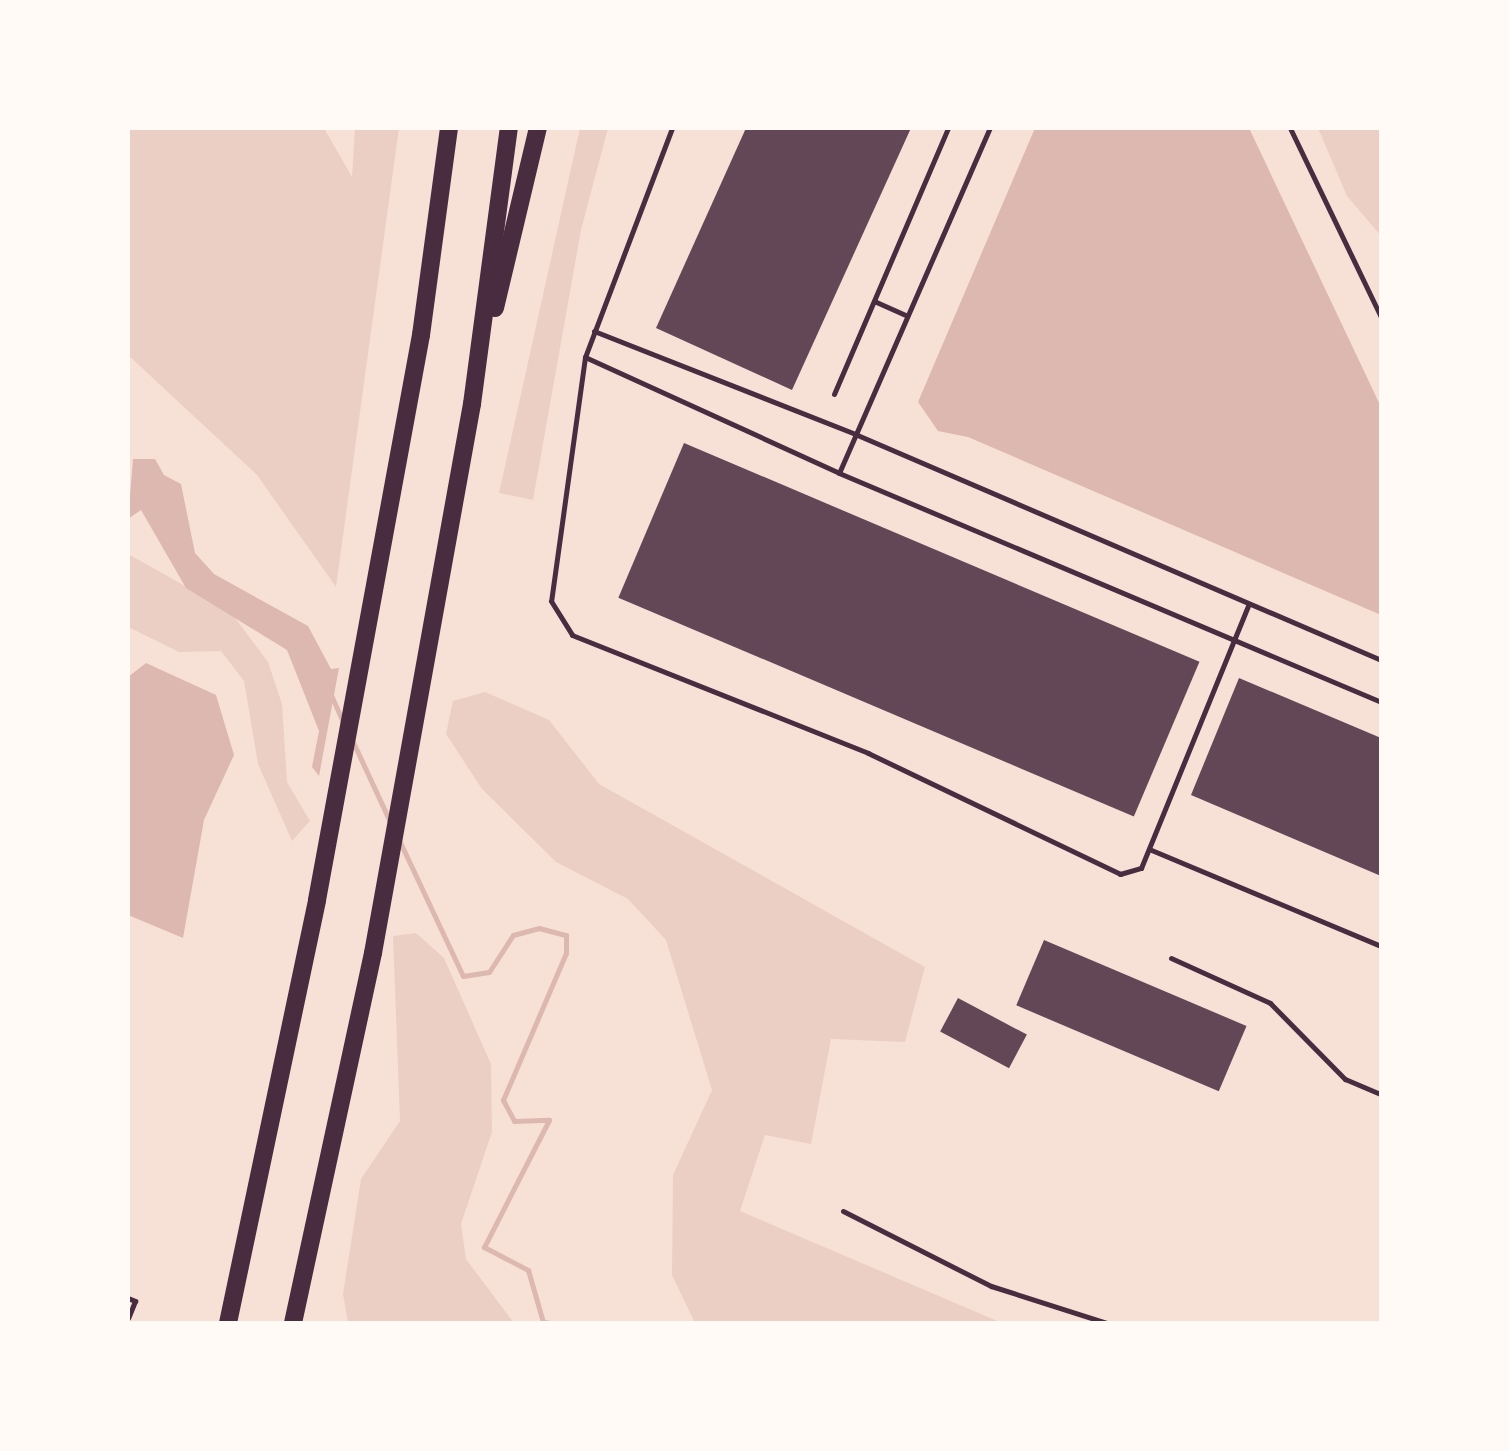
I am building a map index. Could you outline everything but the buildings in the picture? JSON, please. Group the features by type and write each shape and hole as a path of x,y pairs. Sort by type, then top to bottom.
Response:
{"highway":[{"path":"434,237 435,128"},
{"path":"228,1323 317,900 434,237 449,128"},
{"path":"293,1323 373,953 429,646 472,404 509,128"},
{"path":"472,404 538,128"}],"lane":[{"path":"672,128 585,357 551,601 572,635 868,753 1120,874 1141,868 1248,606"},
{"path":"834,394 948,128"},
{"path":"839,473 990,128"},
{"path":"1290,128 1381,317"},
{"path":"874,301 906,315"},
{"path":"594,331 855,434 1248,606 1381,660"},
{"path":"585,357 839,473 1381,702"},
{"path":"1149,849 1381,946"},
{"path":"1171,958 1270,1003 1345,1079 1381,1094"},
{"path":"843,1211 991,1286 1107,1323"},
{"path":"128,1298 135,1301 128,1318"}],"shaded area":[{"path":"128,128 324,128 352,177 355,128 399,128 336,587 257,475 128,355"},
{"path":"580,128 608,128 581,230 533,500 499,493"},
{"path":"1035,128 1249,128 1381,407 1381,615 968,437 938,431 918,402"},
{"path":"1318,128 1381,128 1381,236 1347,196"},
{"path":"133,459 155,459 164,475 181,484 195,553 214,574 308,626 331,669 339,668 319,776 312,767 319,731 287,650 186,588 141,510 128,519"},
{"path":"128,554 230,611 268,662 282,704 287,782 310,821 292,841 258,764 244,681 221,651 179,652 128,627"},
{"path":"146,663 216,695 234,755 204,820 183,938 128,915 128,677"},
{"path":"485,692 549,720 599,784 925,967 905,1042 831,1039 811,1144 765,1135 740,1211 1002,1323 695,1323 672,1275 673,1175 712,1090 666,940 628,899 556,862 482,789 446,734 453,701"},
{"path":"416,933 444,958 491,1064 492,1132 461,1224 466,1259 514,1323 348,1323 343,1294 361,1179 400,1121 393,936"}],"waterway":[{"path":"331,695 343,722"},
{"path":"353,742 391,824"},
{"path":"399,840 463,976 489,972 513,935 539,928 566,935 566,953 503,1100 514,1121 549,1120 484,1247 528,1270 543,1322 551,1323"}]}
